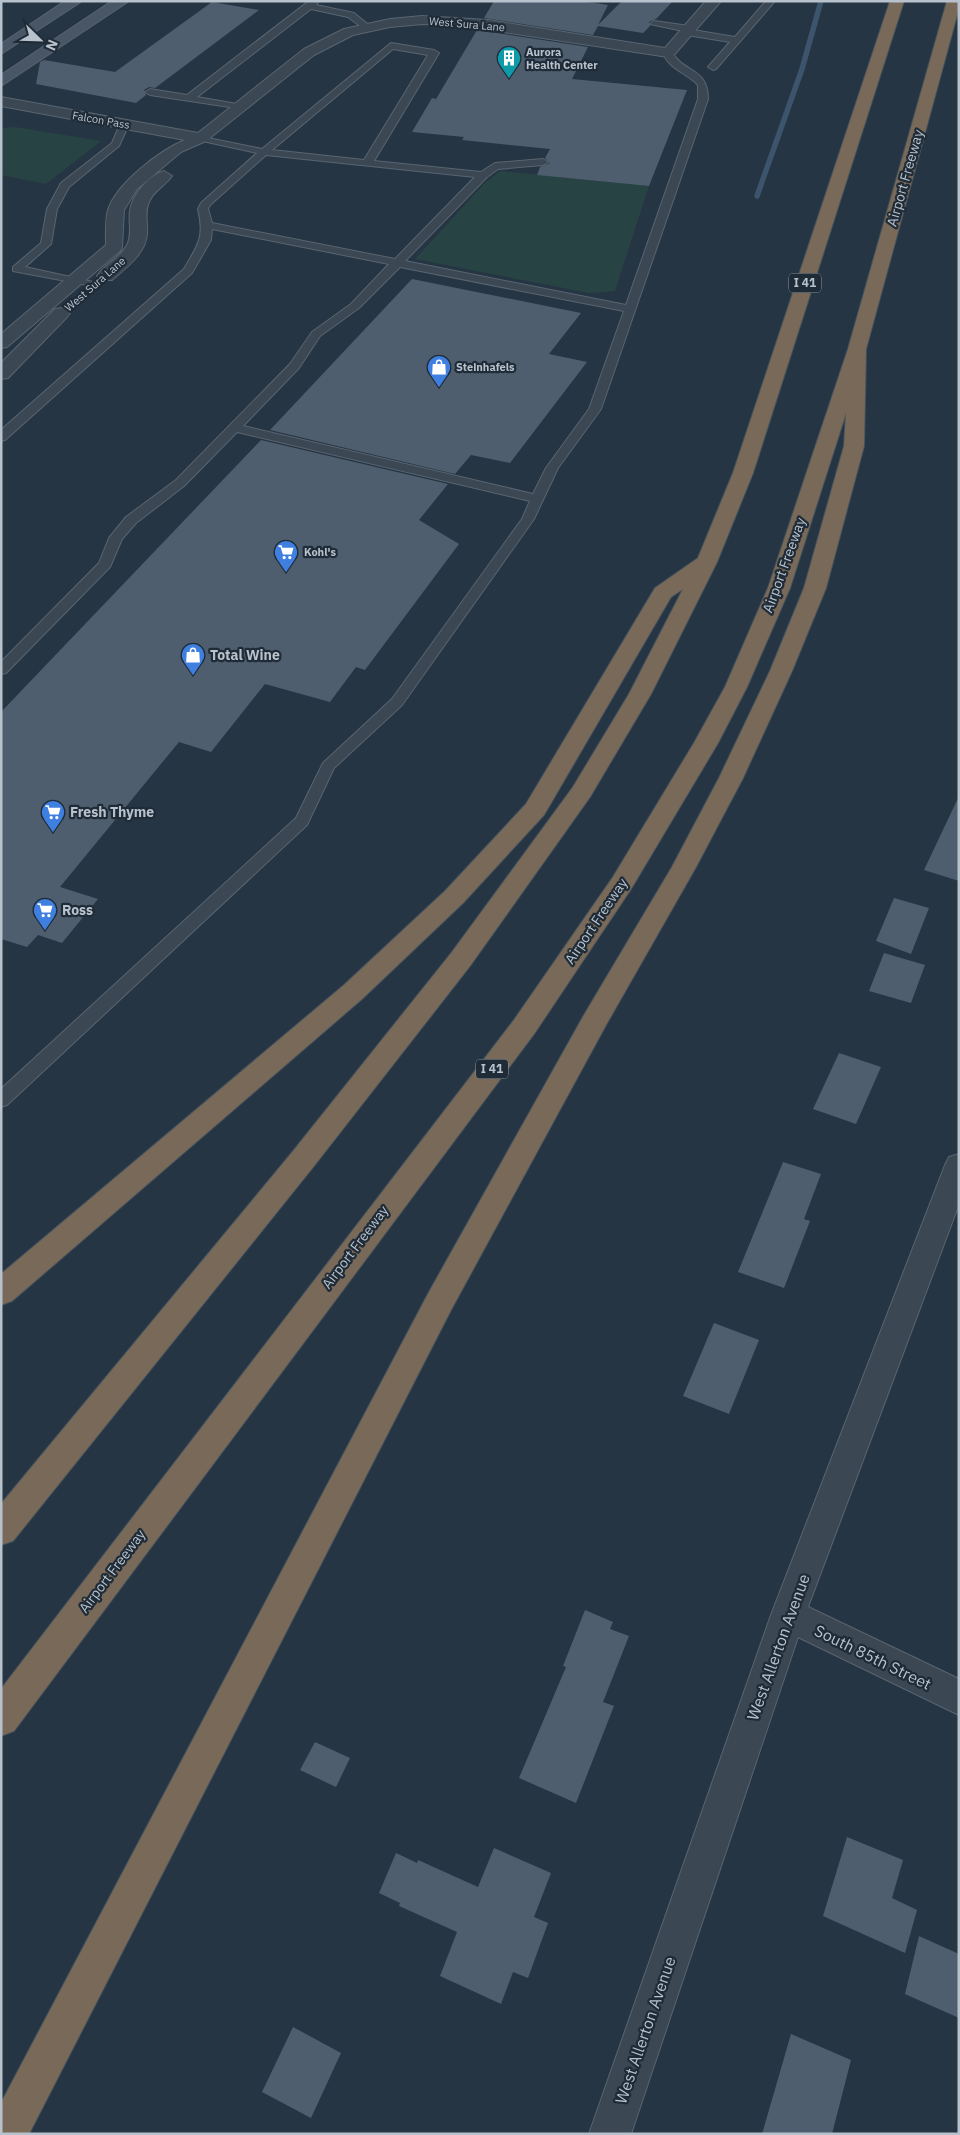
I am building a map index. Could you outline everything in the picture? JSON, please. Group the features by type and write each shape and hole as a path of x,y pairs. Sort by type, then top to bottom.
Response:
{"highway":[{"name":"I 41","path":"1,1530 304,1158 461,959 582,791 654,670 707,562 743,472 897,1"},
{"name":"Airport Freeway","path":"1,1718 524,1027 622,883 683,782 736,687 778,588 857,349 954,1"},
{"path":"7,2134 440,1301 594,1022 684,867 731,778 781,671 814,588 838,511 854,446 857,349"},
{"path":"1,1292 353,992 454,897 535,809 663,592 707,562"}],"main road":[{"path":"1,50 76,1"},
{"path":"1,82 122,1"}],"street":[{"path":"668,53 714,1"},
{"name":"West Sura Lane","path":"1,343 114,247 116,210 131,186 176,149 201,138 309,52 331,39 367,27 422,20 457,21 488,24 668,53"},
{"name":"Falcon Pass","path":"1,101 201,138"},
{"name":"West Sura Lane","path":"1,374 58,316 122,262 135,248 139,232 138,212 149,189 192,152 201,138"},
{"name":"West Allerton Avenue","path":"610,2134 788,1615 959,1165"},
{"name":"South 85th Street","path":"788,1615 959,1698"}],"lane":[{"path":"713,67 771,1"},
{"path":"189,98 312,4 351,15 367,27"},
{"path":"654,24 737,40"},
{"path":"1,436 188,271 206,240 208,225 203,209 206,203 391,46 434,53 367,163"},
{"path":"1,1100 302,821 328,766 397,702 528,519 552,468 595,409 702,99 703,85 696,77 670,61 668,53"},
{"path":"150,92 240,107"},
{"path":"94,286 17,269 46,244 52,209 65,185 116,144 124,124"},
{"path":"201,138 264,152 483,175"},
{"path":"1,670 105,564 116,538 131,520 180,483 295,366 305,348 316,334 355,306 483,175 495,166 543,162"},
{"path":"208,225 630,309"},
{"path":"234,428 537,498"}],"green space":[{"path":"15,127 101,141 46,184 1,175 1,128"},
{"path":"500,171 649,186 615,291 589,293 415,259 484,184"}],"building":[{"path":"494,1 582,1 608,5 598,25 622,1 673,1 656,19 649,22 650,26 643,33 598,26 593,35 484,18"},
{"path":"212,2 259,10 155,88 149,87 144,90 146,95 136,103 36,84 40,62 44,60 115,72"},
{"path":"477,30 588,47 572,79 687,90 649,186 537,175 540,167 550,163 545,158 550,149 462,140 464,137 412,132 432,98 436,99"},
{"name":"Steinhafels","path":"412,279 581,313 549,354 587,362 510,463 471,455 455,474 270,430"},
{"path":"261,440 448,484 419,520 459,544 365,670 356,667 330,702 265,684 211,752 179,742 60,887 98,899 62,943 38,935 27,947 1,939 1,712"},
{"path":"959,796 959,881 924,870"},
{"path":"894,898 929,908 911,954 876,941"},
{"path":"884,953 925,965 911,1003 869,991"},
{"path":"839,1053 881,1067 856,1124 813,1109"},
{"path":"783,1162 821,1174 804,1219 810,1221 784,1288 738,1272"},
{"path":"714,1323 759,1340 729,1414 683,1396"},
{"path":"585,1610 613,1622 610,1629 629,1636 603,1702 614,1706 576,1803 519,1778 566,1667 563,1666"},
{"path":"315,1742 350,1758 336,1787 300,1770"},
{"path":"847,1837 903,1860 892,1898 917,1910 905,1953 823,1916"},
{"path":"494,1848 551,1873 534,1917 548,1923 528,1978 513,1972 501,2004 440,1976 457,1932 399,1906 400,1903 379,1893 396,1853 417,1863 418,1860 478,1887"},
{"path":"919,1936 959,1954 959,2018 905,1994"},
{"path":"293,2027 341,2053 311,2118 262,2092"},
{"path":"791,2034 851,2060 832,2134 762,2134"}],"waterway":[{"path":"757,196 802,69 821,1"}],"place":[{"name":"Aurora Health Center","path":"509,79"},
{"name":"Steinhafels","path":"439,388"},
{"name":"Kohl's","path":"286,573"},
{"name":"Total Wine","path":"193,676"},
{"name":"Fresh Thyme","path":"53,833"},
{"name":"Ross","path":"45,931"}]}
